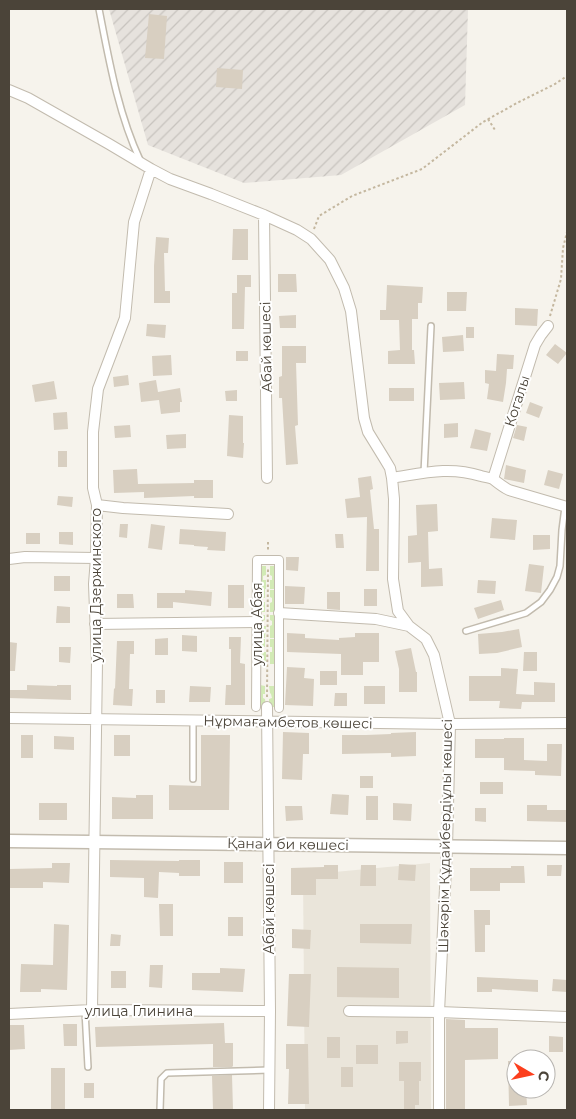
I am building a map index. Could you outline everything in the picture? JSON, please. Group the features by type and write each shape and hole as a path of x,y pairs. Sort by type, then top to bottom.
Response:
{"street":[{"name":"Шәкәрім Құдайбердіұлы көшесі","path":"9,90 28,98 170,179 264,215 297,230 310,239 330,260 344,288 351,311 364,418 368,432 390,468 392,478 394,499 393,579 398,611 409,626 426,639 434,655 450,724 447,847 439,1012 439,1110"},
{"name":"улица Дзержинского","path":"88,1010 94,842 96,662 94,584 97,505 93,488 93,432 98,389 125,318 134,222 151,169"},
{"name":"Абай көшесі","path":"264,215 267,478"},
{"name":"Когалы","path":"492,479 535,345 548,326"},
{"path":"392,478 441,470 457,471 492,479 501,486 515,492 566,507"},
{"path":"97,505 228,514"},
{"path":"9,558 96,558"},
{"path":"256,707 257,560 278,560 279,708"},
{"path":"279,613 376,618 409,626"},
{"path":"96,624 257,622"},
{"name":"Абай көшесі","path":"267,707 270,1110"},
{"name":"Нұрмағамбетов көшесі","path":"9,718 450,724 567,723"},
{"name":"Қанай би көшесі","path":"9,841 567,848"},
{"name":"улица Глинина","path":"9,1014 88,1010 270,1011"},
{"path":"349,1011 567,1017"}],"lane":[{"path":"99,9 119,103 131,142 141,163"},
{"path":"424,473 431,326"},
{"path":"466,631 526,613 541,602 557,577 560,566 562,530 566,507"},
{"path":"193,721 193,779"},
{"path":"88,1010 88,1067"},
{"path":"160,1110 161,1079 167,1073 269,1070"}],"path":[{"path":"310,239 319,216 352,196 422,169 488,118 567,76"},
{"path":"488,118 495,130"},
{"path":"548,326 560,279 563,248 567,232"},
{"name":"улица Абая","path":"267,707 268,542"}],"shaded area":[{"path":"109,9 468,9 465,105 341,175 244,183 148,145"},
{"path":"430,863 431,1110 305,1110 303,875"}],"green space":[{"path":"260,566 266,566 266,575 263,576 263,580 266,580 266,589 260,589"},
{"path":"270,566 276,566 276,589 270,589 272,576 270,575"},
{"path":"260,589 265,589 263,602 265,602 265,612 260,612"},
{"path":"270,590 276,590 276,612 270,612 272,598 270,597"},
{"path":"260,615 265,615 263,626 266,626 265,638 260,638"},
{"path":"270,615 276,615 276,638 270,638 272,621 270,620"},
{"path":"260,639 265,639 263,652 266,652 266,664 259,664"},
{"path":"270,639 276,639 276,664 270,664 272,647 270,647"},
{"path":"260,685 265,686 263,698 265,699 266,707 259,708"},
{"path":"269,686 276,686 275,707 269,707 269,699 272,698"}],"building":[{"path":"149,14 167,16 164,59 145,58"},
{"path":"217,68 243,70 242,89 216,87"},
{"path":"233,229 248,229 248,260 232,260"},
{"path":"156,237 169,238 168,253 164,253 165,291 170,291 170,303 154,303"},
{"path":"278,274 296,274 297,292 278,292"},
{"path":"237,275 251,275 251,287 245,287 244,329 232,329 232,293 237,293"},
{"path":"387,285 423,287 422,303 418,303 418,319 412,319 412,350 414,350 415,364 388,364 388,351 400,350 399,320 380,320 380,310 386,310"},
{"path":"447,292 467,292 466,311 447,311"},
{"path":"515,308 538,309 537,326 515,325"},
{"path":"296,315 296,328 280,328 279,316"},
{"path":"147,324 166,325 165,338 146,336"},
{"path":"466,327 474,327 474,338 466,338"},
{"path":"463,335 464,351 443,352 442,337"},
{"path":"555,344 567,353 558,364 546,355"},
{"path":"282,346 306,346 306,363 296,363 298,425 295,426 298,464 286,465 282,398 279,398 279,377 282,376"},
{"path":"236,351 248,351 248,361 236,361"},
{"path":"497,354 514,355 513,369 507,369 503,402 487,399 489,384 485,383 485,370 496,371"},
{"path":"171,355 172,375 153,376 152,356"},
{"path":"128,375 129,385 114,387 113,377"},
{"path":"156,380 158,392 180,388 182,402 180,402 180,412 161,414 159,400 141,402 139,383"},
{"path":"54,381 57,399 35,402 32,385"},
{"path":"464,382 465,399 440,400 439,383"},
{"path":"389,388 414,388 414,401 389,401"},
{"path":"237,390 237,401 226,401 225,391"},
{"path":"530,402 543,407 539,418 526,413"},
{"path":"67,412 68,429 54,430 53,413"},
{"path":"229,415 243,416 243,458 227,456"},
{"path":"458,423 458,437 444,438 444,424"},
{"path":"130,425 131,437 115,438 114,426"},
{"path":"517,425 527,427 524,441 513,438"},
{"path":"475,429 491,433 487,451 470,448"},
{"path":"186,434 186,448 167,449 166,435"},
{"path":"58,451 67,451 67,467 58,467"},
{"path":"506,465 526,470 524,483 504,479"},
{"path":"137,469 138,484 194,483 194,480 213,480 213,498 194,498 194,496 144,498 144,492 114,493 113,470"},
{"path":"548,470 563,474 559,489 544,485"},
{"path":"371,476 373,489 370,490 374,529 379,529 379,571 366,571 367,517 347,518 345,499 360,497 358,478"},
{"path":"58,496 73,497 72,507 57,505"},
{"path":"437,504 438,531 428,532 429,569 442,568 443,586 421,587 421,562 408,563 408,536 417,535 416,505"},
{"path":"492,518 517,520 515,540 490,538"},
{"path":"120,524 128,524 127,538 119,537"},
{"path":"151,524 165,526 162,550 148,548"},
{"path":"180,529 226,532 225,551 207,550 208,547 179,544"},
{"path":"59,532 73,532 73,545 59,544"},
{"path":"26,533 40,533 40,544 26,544"},
{"path":"335,534 343,534 344,548 336,548"},
{"path":"533,535 550,535 550,549 533,550"},
{"path":"286,557 299,557 298,571 286,570"},
{"path":"529,564 544,566 541,593 525,591"},
{"path":"54,576 70,576 70,591 54,591"},
{"path":"478,580 496,581 495,594 477,593"},
{"path":"228,585 244,585 244,608 228,608"},
{"path":"285,586 305,587 304,604 285,604"},
{"path":"364,589 377,589 377,606 364,606"},
{"path":"185,590 212,592 211,606 173,602 173,608 157,608 157,593 185,593"},
{"path":"327,592 340,592 340,610 327,609"},
{"path":"117,594 133,594 134,608 117,608"},
{"path":"501,600 504,610 478,619 474,608"},
{"path":"57,606 70,607 70,623 56,623"},
{"path":"519,629 522,647 497,653 479,654 478,634"},
{"path":"287,633 305,634 305,638 339,640 339,638 355,637 355,633 379,633 379,662 363,662 363,675 341,675 341,654 287,652"},
{"path":"182,635 197,636 197,652 182,651"},
{"path":"229,637 241,637 240,663 245,664 245,705 225,705 226,685 231,685"},
{"path":"168,638 168,655 155,655 155,639"},
{"path":"117,641 134,641 134,654 130,654 129,689 133,689 132,706 113,705"},
{"path":"9,642 17,643 15,671 9,671"},
{"path":"59,647 71,647 70,663 59,662"},
{"path":"411,648 417,672 417,692 399,692 399,669 395,651"},
{"path":"524,652 537,652 537,671 523,671"},
{"path":"287,667 305,668 304,678 314,679 313,706 285,705"},
{"path":"501,668 518,669 516,694 534,695 534,682 555,683 555,702 522,702 521,709 499,708 500,701 469,701 469,676 501,676"},
{"path":"320,671 337,671 337,685 320,685"},
{"path":"27,685 71,685 71,700 9,698 9,690 27,690"},
{"path":"190,686 211,687 210,702 189,702"},
{"path":"364,686 385,686 385,704 364,704"},
{"path":"156,690 165,690 165,703 156,703"},
{"path":"335,693 347,693 347,706 334,706"},
{"path":"283,732 309,733 309,754 303,754 302,780 282,779"},
{"path":"416,732 416,756 391,757 391,753 342,754 342,735"},
{"path":"21,735 33,735 33,758 21,758"},
{"path":"114,735 130,735 130,756 114,756"},
{"path":"201,735 230,735 229,810 169,810 169,785 201,786"},
{"path":"54,736 74,737 74,750 54,749"},
{"path":"524,738 524,760 547,761 547,744 562,744 561,776 535,775 535,771 504,770 504,758 475,758 475,739"},
{"path":"360,776 373,776 373,788 360,788"},
{"path":"480,782 503,782 503,794 480,794"},
{"path":"332,794 349,795 348,815 330,814"},
{"path":"136,795 153,795 153,819 112,819 112,797 136,798"},
{"path":"366,796 378,796 378,820 366,820"},
{"path":"39,803 67,803 67,820 39,820"},
{"path":"393,803 412,804 411,821 393,820"},
{"path":"527,805 547,805 547,810 567,810 567,822 527,821"},
{"path":"285,806 302,806 303,820 286,821"},
{"path":"475,808 486,808 486,822 475,821"},
{"path":"110,860 200,860 200,876 179,876 179,873 159,872 158,898 144,897 144,878 110,877"},
{"path":"224,862 243,862 243,883 224,883"},
{"path":"52,863 70,863 69,883 43,882 43,888 9,888 9,869 52,868"},
{"path":"399,864 416,865 415,881 398,880"},
{"path":"324,865 338,865 338,879 316,879 316,895 291,895 291,868 324,867"},
{"path":"361,865 376,865 376,886 360,886"},
{"path":"547,865 562,865 561,876 547,876"},
{"path":"511,866 524,866 525,883 500,883 500,891 470,891 470,868 511,868"},
{"path":"159,904 173,904 173,936 160,936"},
{"path":"474,910 490,910 490,925 485,925 485,952 475,952"},
{"path":"228,917 243,917 243,936 228,936"},
{"path":"54,924 69,925 67,990 41,989 41,992 20,992 21,964 53,965"},
{"path":"360,924 412,924 411,944 360,943"},
{"path":"292,929 311,930 310,949 292,948"},
{"path":"111,934 121,935 120,946 110,946"},
{"path":"150,965 163,965 162,988 149,987"},
{"path":"337,967 399,968 399,998 337,997"},
{"path":"220,968 245,969 243,992 192,990 192,973 220,973"},
{"path":"111,971 126,971 126,988 111,988"},
{"path":"289,974 311,974 309,1027 287,1026"},
{"path":"477,977 538,980 538,992 492,989 492,992 477,992"},
{"path":"553,979 567,980 567,992 552,991"},
{"path":"446,1019 465,1020 465,1028 498,1028 498,1059 465,1060 465,1110 446,1110"},
{"path":"224,1023 225,1043 233,1043 232,1067 213,1067 213,1044 96,1047 95,1027"},
{"path":"63,1024 77,1024 77,1046 64,1046"},
{"path":"9,1025 24,1025 25,1049 9,1050"},
{"path":"396,1031 408,1031 408,1043 396,1044"},
{"path":"549,1036 563,1037 563,1052 549,1049"},
{"path":"327,1037 340,1037 340,1058 327,1058"},
{"path":"286,1044 308,1044 309,1104 288,1104 289,1069 286,1069"},
{"path":"356,1045 378,1045 378,1064 356,1064"},
{"path":"399,1062 421,1062 419,1105 415,1105 415,1110 404,1110 404,1081 399,1081"},
{"path":"341,1067 353,1067 353,1087 341,1087"},
{"path":"51,1068 65,1068 65,1110 51,1110"},
{"path":"232,1075 233,1110 213,1110 212,1076"},
{"path":"84,1083 94,1083 94,1098 84,1098"},
{"path":"509,1099 527,1099 527,1105 509,1106"}]}
